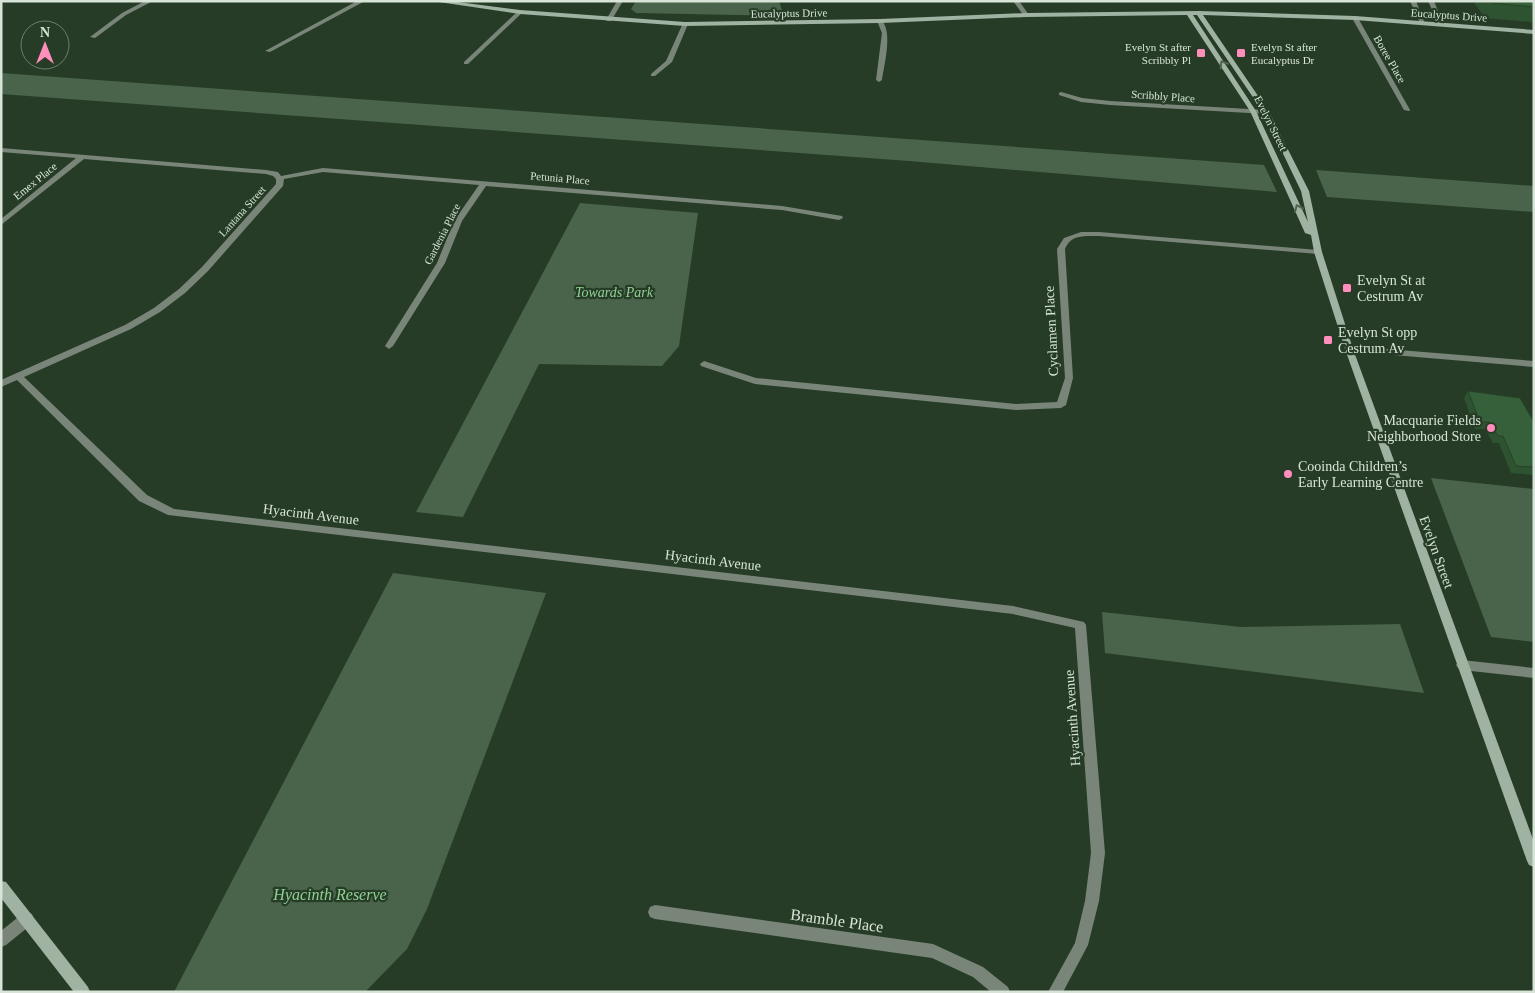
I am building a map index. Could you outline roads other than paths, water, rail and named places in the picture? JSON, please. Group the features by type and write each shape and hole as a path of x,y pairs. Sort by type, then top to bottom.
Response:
{"street":[{"path":"94,37 124,14 150,1"},
{"path":"268,51 362,1"},
{"name":"Eucalyptus Drive","path":"435,1 520,12 609,20 685,24 880,21 1026,15 1200,12 1355,18 1534,32"},
{"path":"609,20 620,1"},
{"path":"1016,1 1026,15"},
{"path":"1413,1 1424,24"},
{"path":"1431,1 1442,25"},
{"path":"466,63 520,12"},
{"name":"Evelyn Street","path":"1189,12 1253,111 1318,252"},
{"name":"Evelyn Street","path":"1200,12 1266,112 1305,191 1318,252 1349,349 1534,861"},
{"name":"Boree Place","path":"1355,18 1407,110"},
{"path":"879,80 885,33 880,21"},
{"path":"653,75 669,62 685,24"},
{"name":"Scribbly Place","path":"1061,94 1081,100 1110,103 1266,112"},
{"name":"Lantana Street","path":"1,150 266,172 275,174 280,178 280,184 276,190 205,269 176,295 128,327 1,384"},
{"name":"Emex Place","path":"1,222 82,157"},
{"name":"Petunia Place","path":"280,178 323,170 782,208 839,218"},
{"name":"Gardenia Place","path":"389,346 441,262 458,221 484,183"},
{"name":"Cyclamen Place","path":"704,364 755,381 1016,407 1061,405 1069,378 1061,249 1063,242 1069,237 1082,234 1099,234 1318,252"},
{"path":"1349,349 1534,364"},
{"name":"Hyacinth Avenue","path":"19,376 143,498 172,512 1013,610 1080,625 1098,853 1092,901 1081,945 1055,992"},
{"path":"1462,665 1534,673"},
{"path":"1,886 83,992"},
{"name":"Bramble Place","path":"655,912 933,951 978,972 1003,992"},
{"path":"1,940 27,919"}],"place":[{"name":"Evelyn St after Scribbly Pl","path":"1201,53"},
{"name":"Evelyn St after Eucalyptus Dr","path":"1241,53"},
{"name":"Evelyn St at Cestrum Av","path":"1347,288"},
{"name":"Evelyn St opp Cestrum Av","path":"1328,340"},
{"name":"Macquarie Fields Neighborhood Store","path":"1491,428"},
{"name":"Cooinda Children’s Early Learning Centre","path":"1288,474"}],"park label":[{"name":"Towards Park","path":"614,292"},
{"name":"Hyacinth Reserve","path":"330,894"}]}
